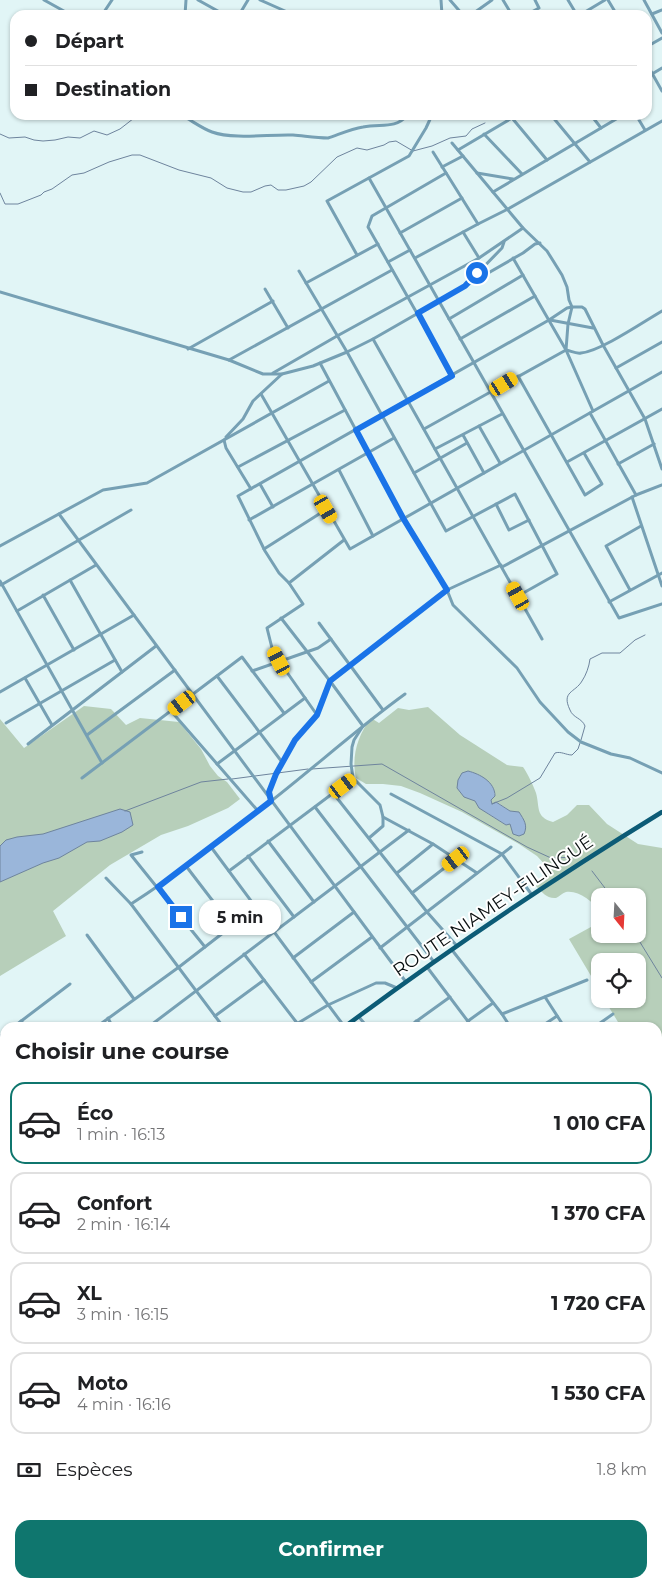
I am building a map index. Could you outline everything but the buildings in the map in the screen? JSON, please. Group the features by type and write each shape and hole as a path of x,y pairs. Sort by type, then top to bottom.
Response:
{"main road":[{"name":"ROUTE NIAMEY-FILINGUÉ","path":"350,1022 532,895 662,812"}],"street":[{"path":"44,0 62,10"},
{"path":"198,0 216,10"},
{"path":"260,0 283,10"},
{"path":"450,0 459,10"},
{"path":"477,10 492,0"},
{"path":"535,0 539,8 535,10"},
{"path":"587,10 606,0"},
{"path":"662,10 652,14 662,33"},
{"path":"662,68 652,74 662,91"},
{"path":"190,120 212,132 220,134 293,135 328,138 362,127 393,125 404,120"},
{"path":"356,255 326,201 408,156 430,120"},
{"path":"458,150 508,120"},
{"path":"514,120 547,160"},
{"path":"555,120 590,162"},
{"path":"595,120 601,128"},
{"path":"493,192 615,120"},
{"path":"639,120 645,130"},
{"path":"415,258 508,210 662,121"},
{"path":"484,134 522,174"},
{"path":"452,143 523,228 540,243 562,275 567,287 568,300 572,307 568,324 566,350"},
{"path":"433,152 478,224"},
{"path":"442,167 462,156"},
{"path":"446,173 372,216 368,227 452,376"},
{"path":"477,173 514,179"},
{"path":"369,178 619,618 662,604"},
{"path":"400,233 462,198"},
{"path":"272,374 479,258 523,228"},
{"path":"463,232 479,258"},
{"path":"465,286 502,248 505,240"},
{"path":"0,292 230,360 256,372 282,374 320,363 346,352 439,302 535,244 540,243"},
{"path":"306,283 378,244"},
{"path":"388,262 410,250"},
{"path":"513,258 566,350 591,412 634,496 641,526 660,574 662,586"},
{"path":"230,360 392,270"},
{"path":"299,271 446,531 515,494 557,574 518,596"},
{"path":"449,319 523,275"},
{"path":"265,289 288,328"},
{"path":"460,340 535,296"},
{"path":"188,349 273,301"},
{"path":"317,715 279,661 272,648 267,628 302,604 290,583 279,573 264,549 238,496 452,376 567,308 572,307 582,307 585,309 645,419 662,469"},
{"path":"424,430 566,350 581,353 603,345 662,311"},
{"path":"549,320 594,328"},
{"path":"372,338 542,639"},
{"path":"616,368 662,342"},
{"path":"320,363 403,518 447,590 453,605 517,668 540,702 568,732 581,742 612,754 630,758 662,773"},
{"path":"261,394 350,549 662,372"},
{"path":"224,440 243,419 253,401 282,374"},
{"path":"518,376 585,494 602,484 584,453"},
{"path":"0,546 103,490 147,483 329,381"},
{"path":"567,462 662,409"},
{"path":"238,467 345,410"},
{"path":"436,449 502,414"},
{"path":"479,426 500,464"},
{"path":"463,435 484,473"},
{"path":"250,520 394,438"},
{"path":"224,440 226,448 251,489"},
{"path":"414,473 467,443"},
{"path":"618,464 654,444"},
{"path":"339,470 373,536"},
{"path":"260,484 273,506"},
{"path":"271,801 269,792 282,762 295,740 317,715 330,681 447,590 542,546 634,496 662,485"},
{"path":"496,504 509,530 528,520"},
{"path":"264,549 326,509"},
{"path":"102,763 1,583 131,510"},
{"path":"59,514 406,982"},
{"path":"630,590 606,546 641,526"},
{"path":"290,583 344,540"},
{"path":"17,611 96,564"},
{"path":"609,602 660,574"},
{"path":"70,580 122,672"},
{"path":"43,595 74,650"},
{"path":"0,692 134,615"},
{"path":"281,618 363,726"},
{"path":"319,623 383,710"},
{"path":"252,671 318,648 331,639"},
{"path":"28,744 156,646"},
{"path":"82,778 242,657 284,714"},
{"path":"6,723 115,660"},
{"path":"87,735 175,670"},
{"path":"217,676 282,762"},
{"path":"25,678 52,725"},
{"path":"132,904 158,887 271,801 405,694"},
{"path":"217,764 305,698"},
{"path":"171,711 258,811"},
{"path":"363,726 352,747 352,778 380,805 383,817 383,826 369,838"},
{"path":"229,871 352,778"},
{"path":"333,793 427,912 457,946"},
{"path":"391,794 502,854 532,895"},
{"path":"314,807 434,962"},
{"path":"383,817 433,844 478,873"},
{"path":"155,1022 409,830"},
{"path":"268,841 314,902"},
{"path":"396,873 433,844"},
{"path":"211,847 340,1022"},
{"path":"380,948 512,847"},
{"path":"142,852 131,855 205,947"},
{"path":"248,856 294,917"},
{"path":"412,893 456,859"},
{"path":"103,1022 232,926 186,866"},
{"path":"106,878 132,904 220,1022"},
{"path":"294,958 354,912"},
{"path":"86,935 134,999"},
{"path":"311,982 372,937"},
{"path":"452,950 507,1022"},
{"path":"244,954 296,1022"},
{"path":"427,967 468,1022 493,1003"},
{"path":"215,1016 264,980"},
{"path":"502,1014 587,980"},
{"path":"299,1022 328,1005 376,983 384,983 397,988"},
{"path":"21,1021 70,984"},
{"path":"416,1021 450,997"},
{"path":"545,997 561,1022"},
{"path":"602,1022 613,1014"},
{"path":"358,1016 363,1022"},
{"path":"548,1022 557,1016"},
{"path":"108,1018 110,1022"}],"green space":[{"path":"84,706 111,709 126,725 140,718 179,722 201,749 210,766 218,776 227,782 240,799 228,808 188,826 161,835 110,865 53,911 66,936 0,976 0,719 24,748"},
{"path":"428,707 460,735 507,765 523,767 536,793 539,811 547,820 553,822 567,815 577,805 589,805 607,824 638,844 662,848 662,1022 618,1022 609,1008 646,1008 646,953 591,953 591,976 569,939 591,927 591,943 646,943 646,888 591,888 591,902 571,892 563,893 556,898 545,895 536,886 548,868 537,856 519,844 462,812 420,793 401,786 366,784 356,778 355,754 362,731 371,718 379,723 398,708 409,710","holes":["492,786 495,796 491,800 492,804 497,802 510,811 519,813 521,816 512,829 510,824 506,825 489,814 475,801"]}],"water":[{"path":"468,771 477,774 490,783 495,796 491,800 492,804 496,802 510,811 519,812 524,820 524,834 519,836 513,834 510,824 506,825 479,808 475,801 464,797 457,788 458,780 462,773"},
{"path":"120,809 130,812 133,825 122,832 100,841 87,842 59,858 0,882 0,846 6,840 43,834"}],"waterway":[{"path":"0,134 9,138 25,137 43,141 68,137 80,138 94,131 107,135 120,129 132,120"},
{"path":"0,193 5,204 18,204 41,195 72,175 84,173 109,162 132,155 140,155 179,170 211,178 227,188 243,192 251,192 271,185 278,190 286,190 304,186 311,182 337,157 357,148 367,150 396,141 413,151 432,146 450,138 466,136 472,129 485,123"},
{"path":"581,740 585,726 582,721 571,713 567,699 583,679 590,659 602,653 620,653 635,640 645,635"},
{"path":"492,804 507,798 540,778 555,753 572,755 578,749 580,743"},
{"path":"312,769 382,764 527,847 551,858 579,857"},
{"path":"232,779 308,769"},
{"path":"125,811 201,782 228,779"},
{"path":"592,871 605,888"},
{"path":"641,943 662,978"}],"route":[{"path":"181,917 158,887 271,801 269,792 276,774 295,740 317,715 330,681 447,590 403,518 356,430 452,376 418,313 465,286 477,273"}]}
